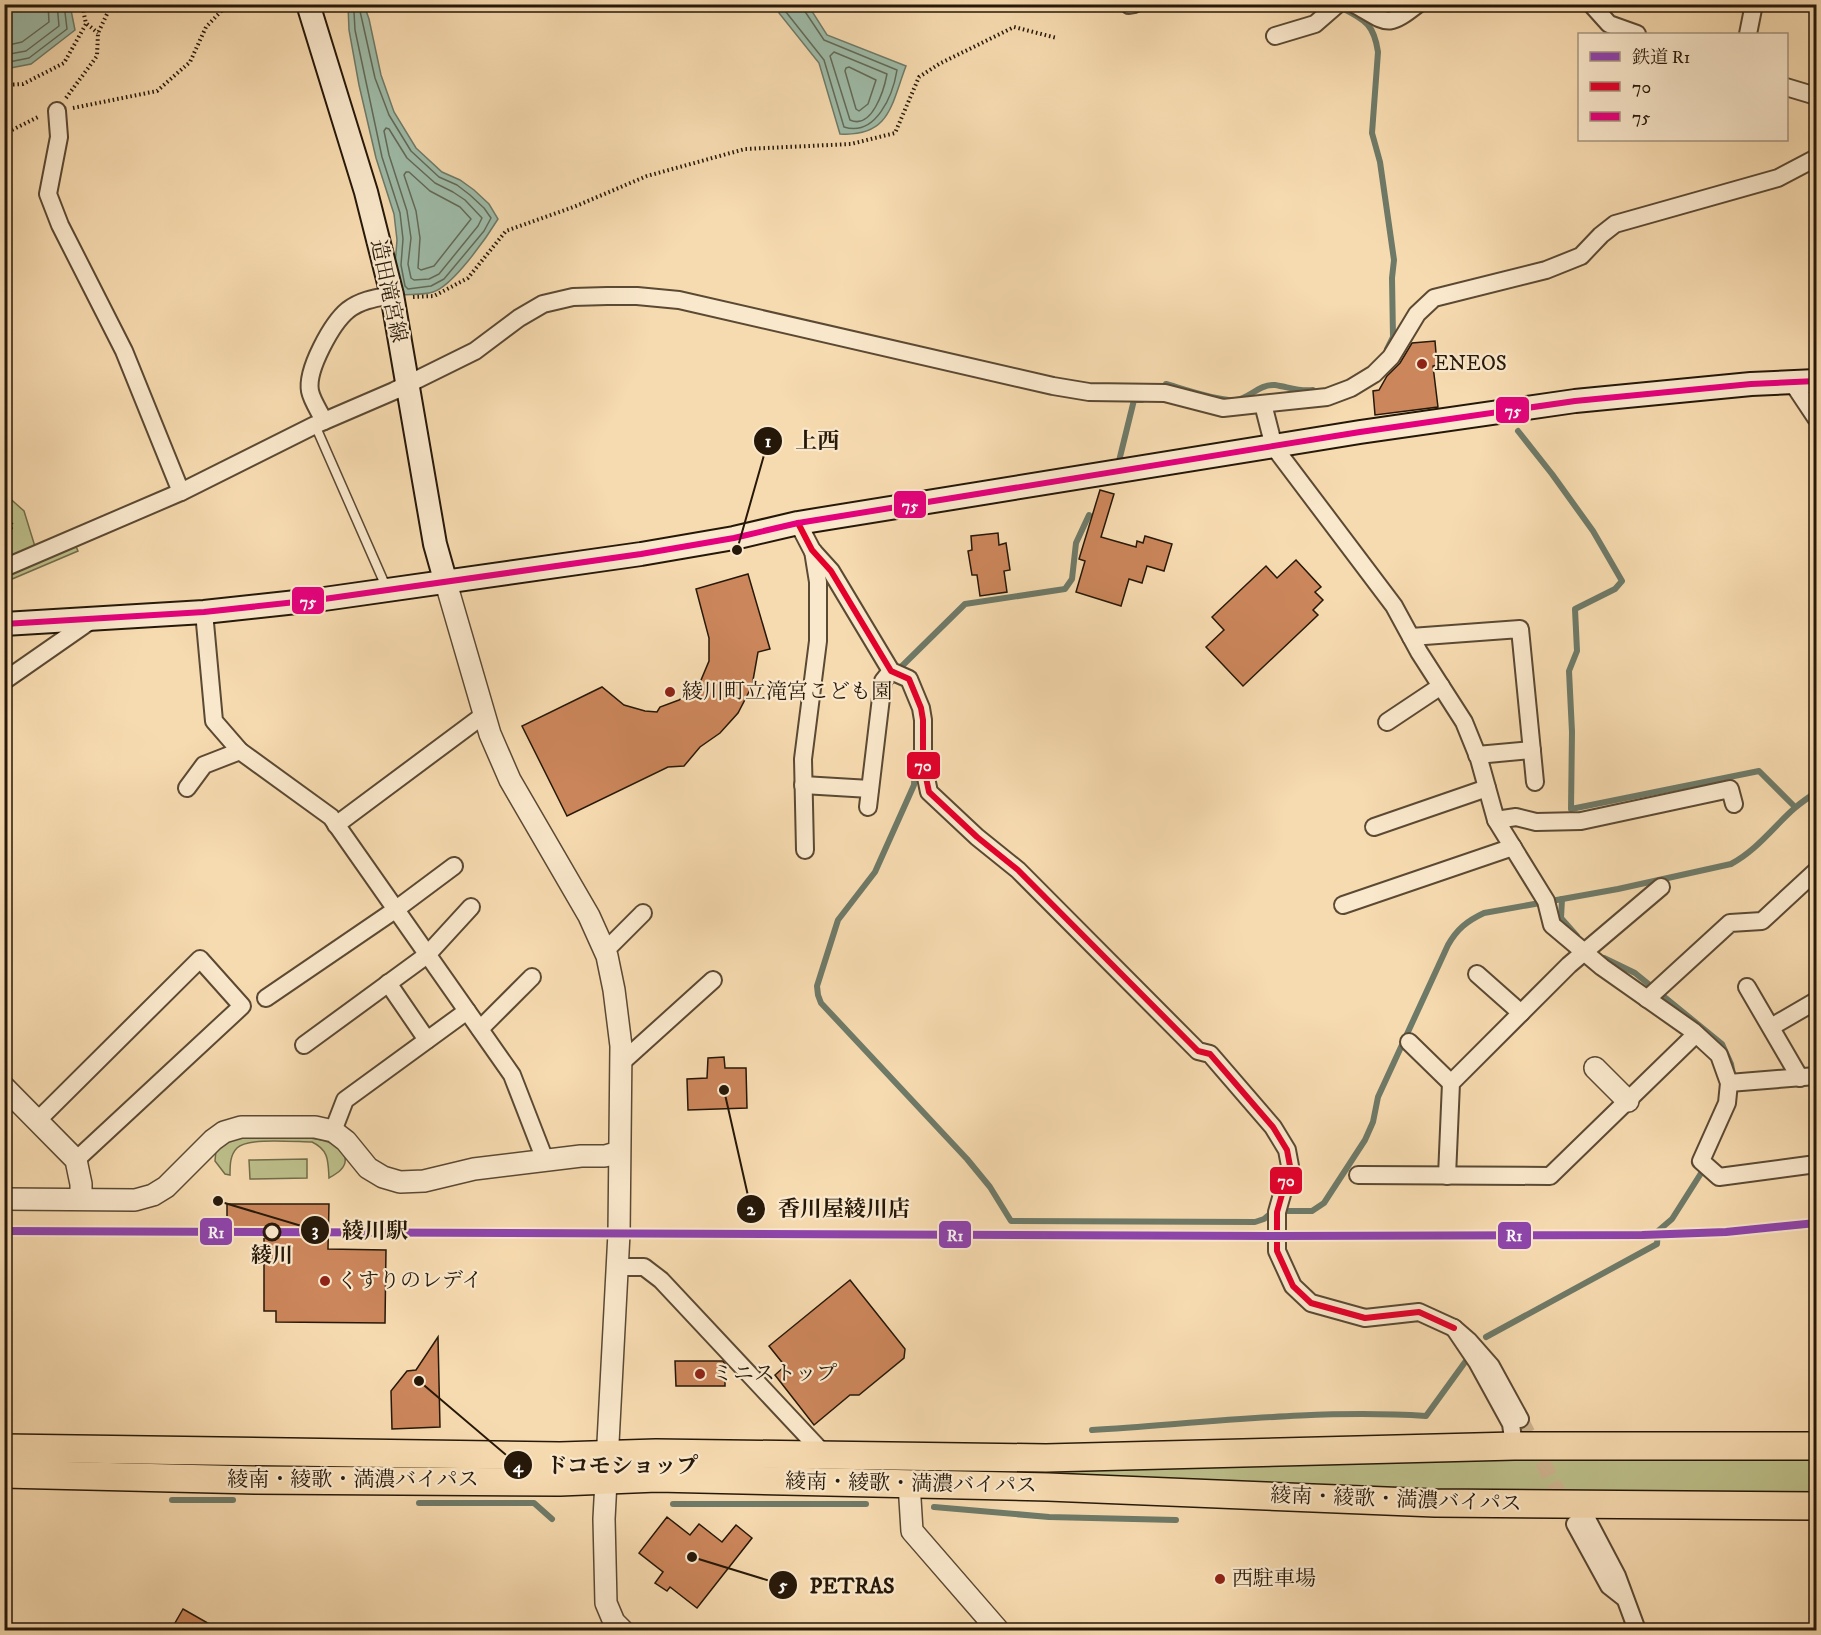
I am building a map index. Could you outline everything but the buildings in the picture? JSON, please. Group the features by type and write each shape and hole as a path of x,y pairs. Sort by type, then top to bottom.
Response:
{"highway":[{"name":"綾南・綾歌・満濃バイパス","path":"4,1474 255,1480 560,1482 607,1467 824,1454 1046,1458 1514,1446 1816,1446"},
{"name":"綾南・綾歌・満濃バイパス","path":"4,1448 560,1456 657,1478 1048,1487 1436,1503 1579,1514 1816,1506"}],"main road":[{"name":"造田滝宮線","path":"308,4 366,192 392,296 435,544 446,583"},
{"path":"4,624 204,612 446,583 641,554 734,538 798,523 1359,432 1575,401 1816,381"}],"street":[{"path":"1275,36 1315,24 1338,4"},
{"path":"1354,4 1384,21 1396,21 1418,4"},
{"path":"1591,4 1609,24 1634,33"},
{"path":"1748,33 1754,4"},
{"path":"1788,88 1816,96"},
{"path":"57,111 59,137 48,194 60,225 124,351 181,492"},
{"path":"4,568 181,492 319,423 475,351 519,318 543,304 573,297 637,296 679,300 1080,390 1165,393 1223,408 1327,397 1351,388 1374,374 1391,357 1417,314 1434,298 1546,270 1581,256 1615,224 1778,178 1816,158"},
{"path":"319,423 310,391 311,369 332,330 347,311 360,302 392,296"},
{"path":"1792,382 1816,418"},
{"path":"1263,404 1274,447 1388,597 1464,722 1477,755 1496,820 1547,902 1552,925 1653,993 1719,1055 1733,1083 1727,1103 1701,1161 1719,1177 1816,1164"},
{"path":"798,523 812,550 831,571 891,671 909,679 921,708 923,764 929,792 977,837 1018,870 1198,1051 1210,1054 1273,1127 1287,1150 1290,1166 1277,1213 1277,1251 1293,1286 1311,1303 1365,1318 1419,1312 1454,1328 1491,1366 1520,1419"},
{"path":"805,850 803,759 818,641 818,582 812,550"},
{"path":"446,583 490,734 510,780 590,916 605,951 614,990 621,1046 620,1152 604,1519 606,1603 615,1622 622,1630"},
{"path":"204,612 214,721 240,751 331,817 512,1075 545,1160"},
{"path":"4,681 93,619"},
{"path":"1411,637 1520,629 1535,782"},
{"path":"868,807 883,681 891,671"},
{"path":"1387,722 1441,686"},
{"path":"336,825 484,714"},
{"path":"1477,755 1532,750"},
{"path":"187,788 204,765 240,751"},
{"path":"803,785 870,789"},
{"path":"1374,827 1486,788"},
{"path":"1496,820 1516,817 1536,822 1581,821 1730,789 1734,804"},
{"path":"1343,905 1513,848"},
{"path":"266,998 395,910 454,866"},
{"path":"1653,993 1730,922 1762,921 1816,871"},
{"path":"1447,1176 1451,1083 1588,949 1661,887"},
{"path":"304,1045 427,955 471,907"},
{"path":"605,951 643,913"},
{"path":"38,1120 200,959 242,1006 76,1160"},
{"path":"1477,974 1521,1013"},
{"path":"480,1029 532,977"},
{"path":"621,1063 713,980"},
{"path":"388,983 428,1040"},
{"path":"1747,987 1771,1027 1808,1077"},
{"path":"1771,1027 1816,1001"},
{"path":"333,1131 345,1100 467,1011"},
{"path":"1358,1176 1550,1176 1696,1034"},
{"path":"1409,1042 1451,1083"},
{"path":"1595,1068 1628,1101"},
{"path":"1733,1083 1808,1077"},
{"path":"4,1087 76,1160 81,1184 81,1199"},
{"path":"4,1199 135,1200 153,1195 166,1187 213,1140 224,1132 241,1127 315,1127 333,1131 346,1141 368,1168 383,1177 400,1182 424,1181 474,1169 581,1156 605,1156 620,1152"},
{"path":"616,1267 644,1267 661,1280 824,1454"},
{"path":"1454,1328 1477,1362 1511,1424 1514,1446"},
{"path":"909,1483 912,1531 998,1630"},
{"path":"1579,1514 1587,1519 1617,1576 1637,1630"}],"lane":[{"path":"319,423 388,590"}],"path":[{"path":"4,85 23,84 64,63 86,24 82,4"},
{"path":"57,111 97,56 98,33 107,14 104,4"},
{"path":"4,134 35,118 57,111 157,91 190,62 206,27 227,5 238,4"},
{"path":"86,24 98,33"},
{"path":"434,296 468,278 506,231 576,206 647,176 745,149 851,144 895,133 919,77 939,64 1014,27 1057,38"},
{"path":"4,512 13,526 4,530"}],"green space":[{"path":"5,494 24,511 37,553 5,565"},
{"path":"75,544 78,551 5,582 5,572"},
{"path":"240,1138 316,1139 340,1149 345,1162 340,1170 329,1178 325,1152 312,1142 251,1142 237,1148 230,1164 230,1175 225,1174 215,1161 216,1150 226,1142"},
{"path":"307,1159 307,1178 250,1179 249,1160"},
{"path":"1816,1455 1816,1495 1501,1492 851,1468 1499,1456"}],"water":[{"path":"5,4 70,5 75,30 31,64 5,69"},
{"path":"348,5 364,5 381,75 394,112 416,148 442,172 460,180 474,190 489,204 498,219 459,271 450,281 433,292 401,295 395,265 397,240 394,214 376,158 359,85 349,30"},
{"path":"779,5 808,5 827,35 906,66 892,105 879,124 857,134 840,134 819,63 779,13"}],"waterway":[{"path":"1342,8 1368,24 1374,35 1378,52 1372,133 1380,162 1394,260 1393,337 1387,349"},
{"path":"1166,387 1166,384 1201,395 1229,400 1241,399 1269,385 1313,390"},
{"path":"1119,461 1134,400 1142,400"},
{"path":"1518,431 1593,531 1622,581 1615,589 1575,609 1577,651 1569,671 1572,732 1571,809 1759,771 1795,807"},
{"path":"902,666 965,604 1065,589 1072,579 1076,543 1089,515"},
{"path":"915,760 914,785 875,872 838,920 817,986 818,995 821,1003 967,1159 990,1187 1011,1221 1255,1222 1270,1214 1286,1211 1312,1211 1324,1203 1365,1140 1373,1122 1378,1097 1448,945 1463,926 1484,913 1618,889 1731,864 1754,848 1804,800 1816,793"},
{"path":"1562,899 1561,918 1577,936"},
{"path":"1604,958 1635,973 1722,1044 1733,1074"},
{"path":"1486,1337 1657,1244 1658,1231 1672,1219 1705,1167"},
{"path":"1092,1430 1343,1414 1426,1416 1468,1358"},
{"path":"172,1500 233,1500"},
{"path":"419,1503 534,1503 552,1519"},
{"path":"673,1504 866,1504"},
{"path":"934,1507 1049,1517 1176,1520"}],"tunnel":[{"path":"1520,1419 1567,1510"}],"rail line":[{"name":"R1","path":"4,1231 1277,1236 1642,1235 1726,1232 1816,1223"}],"transit line":[{"name":"75","path":"4,624 204,612 324,599 641,554 734,538 798,523 1360,432 1575,401 1751,384 1816,381"},
{"name":"70","path":"798,523 812,550 831,571 891,671 909,679 921,708 923,763 929,792 977,837 1018,870 1198,1051 1210,1054 1273,1127 1287,1150 1290,1166 1277,1212 1277,1251 1293,1286 1311,1303 1365,1318 1419,1312 1454,1328"}],"place":[{"name":"ENEOS","path":"1422,364"},
{"name":"上西","path":"737,550"},
{"name":"綾川町立滝宮こども園","path":"670,692"},
{"name":"香川屋綾川店","path":"724,1090"},
{"name":"綾川駅","path":"218,1201"},
{"name":"綾川","path":"272,1232"},
{"name":"くすりのレデイ","path":"325,1281"},
{"name":"ミニストップ","path":"700,1374"},
{"name":"ドコモショップ","path":"419,1381"},
{"name":"PETRAS","path":"692,1557"},
{"name":"西駐車場","path":"1220,1579"}]}
